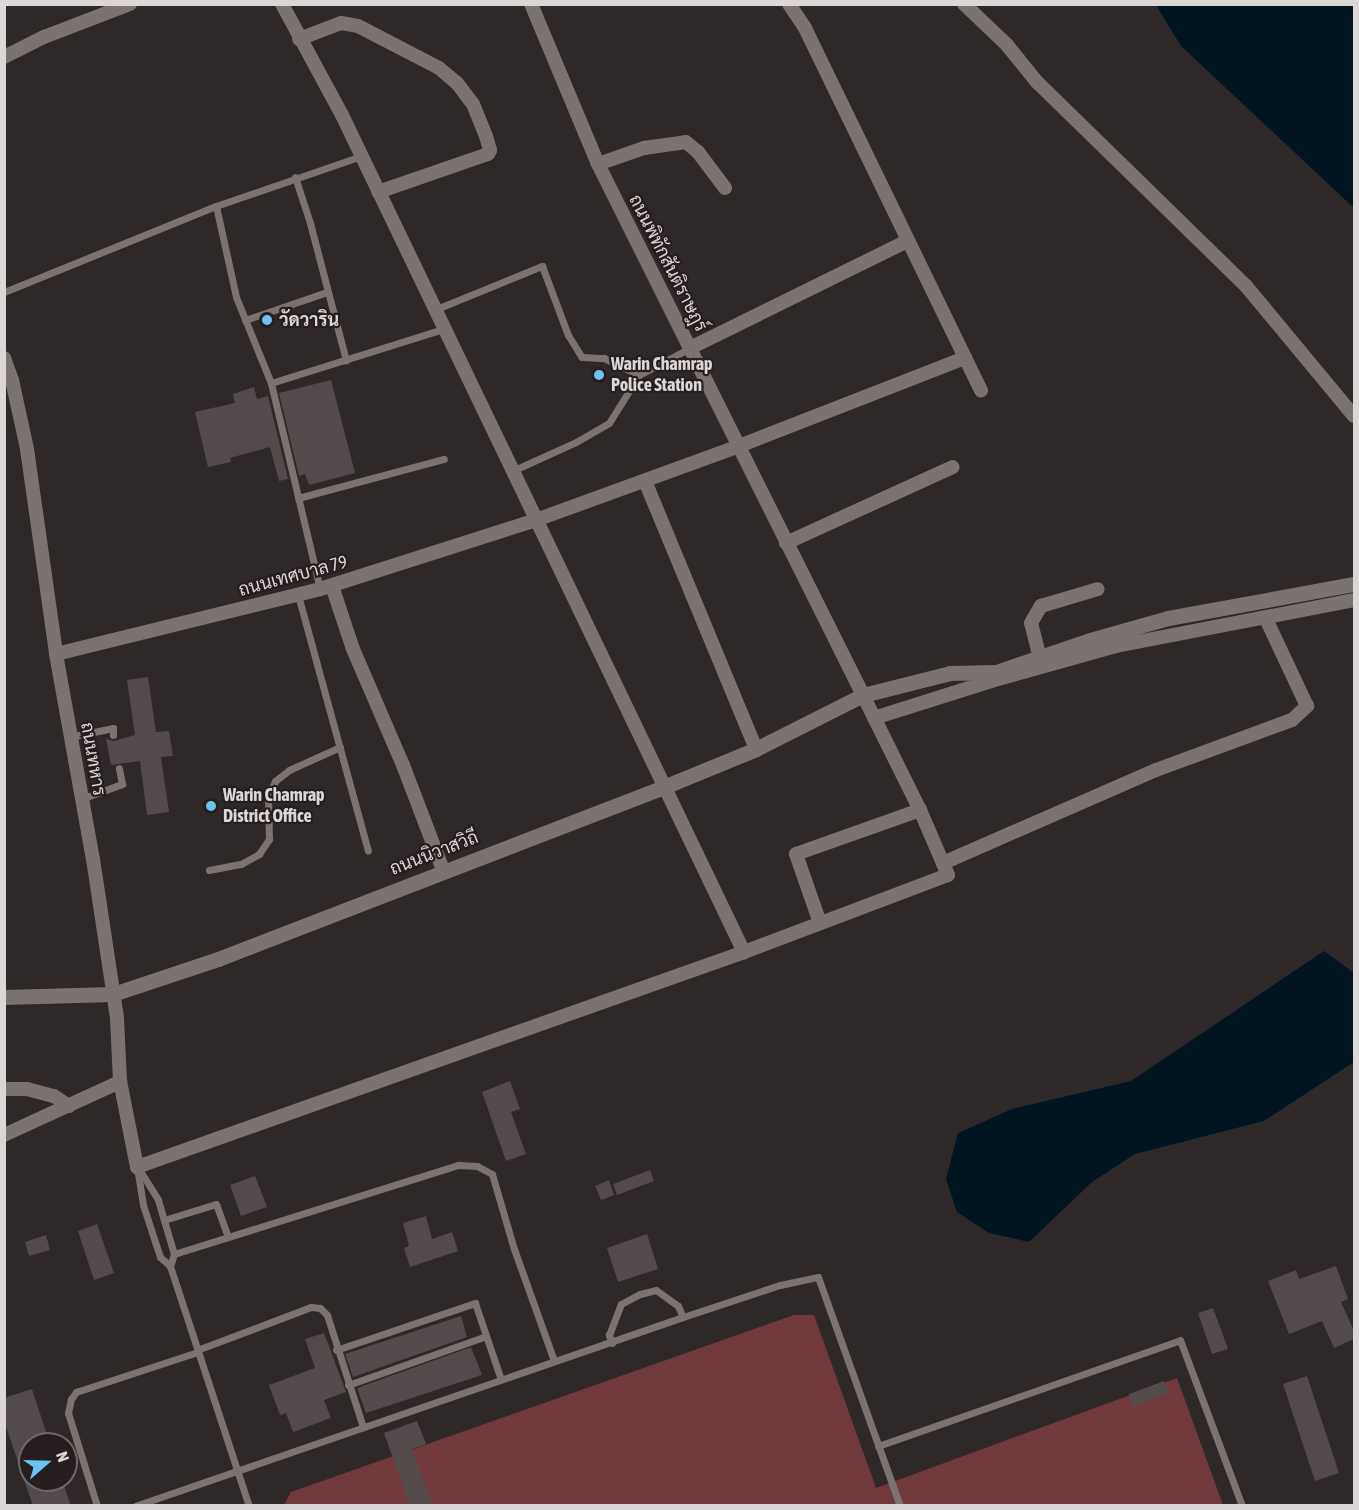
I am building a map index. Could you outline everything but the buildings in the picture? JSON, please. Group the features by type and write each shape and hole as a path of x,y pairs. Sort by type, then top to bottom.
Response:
{"main road":[{"name":"ถนนนิวาสวิถี","path":"4,997 113,994 218,959 443,870 666,786 756,748 864,695 950,673 996,672 1090,640 1168,618 1354,584"}],"street":[{"path":"4,57 44,37 130,4"},
{"path":"282,4 361,156 744,952"},
{"name":"ถนนพิทักสันติราษฎร์","path":"531,4 598,164 864,695 943,863"},
{"path":"789,4 805,28 981,391"},
{"path":"964,4 1007,45 1037,82 1169,207 1246,286 1354,416"},
{"path":"299,39 341,23 358,26 439,68 458,83 473,104 486,136 490,150 488,154 378,192"},
{"path":"598,164 644,148 686,142 698,152 724,188"},
{"path":"690,348 907,241"},
{"name":"ถนนทหาร","path":"4,358 12,380 27,449 56,654 113,994 120,1082 137,1167"},
{"name":"ถนนเทศบาล 79","path":"56,654 326,588 536,520 739,446 965,358"},
{"path":"786,543 953,467"},
{"path":"645,481 756,748"},
{"path":"326,588 403,765 443,870"},
{"path":"1042,666 1030,623 1041,606 1098,590"},
{"path":"874,718 1042,666 1128,643 1266,619 1354,600"},
{"path":"137,1167 744,952 948,874 943,863 1156,770 1292,720 1307,706 1266,619"},
{"path":"820,923 796,854 920,810"},
{"path":"4,1135 120,1082"},
{"path":"4,1089 27,1089 54,1096 69,1106"}],"lane":[{"path":"4,292 216,206 361,156"},
{"path":"295,177 310,223 346,360"},
{"path":"216,206 236,297 271,383 298,498 326,588"},
{"path":"434,310 542,266 568,335 582,357 604,358 639,375"},
{"path":"245,320 327,292"},
{"path":"271,383 443,329"},
{"path":"512,471 576,442 609,423 639,375 690,348"},
{"path":"298,498 444,459"},
{"path":"298,595 368,851"},
{"path":"70,737 113,728 113,735"},
{"path":"209,870 241,864 260,854 269,839 268,797 275,781 289,770 340,747"},
{"path":"81,799 122,784 119,768"},
{"path":"174,1254 458,1165 477,1166 492,1174 514,1249 554,1361"},
{"path":"137,1167 158,1200 174,1254 170,1266"},
{"path":"137,1167 143,1205 160,1257 170,1266 249,1506"},
{"path":"164,1220 216,1204 228,1237"},
{"path":"135,1506 683,1317 780,1285 818,1277 900,1506"},
{"path":"612,1343 609,1335 621,1304 640,1294 656,1290 678,1306 683,1317"},
{"path":"336,1350 476,1303 501,1380"},
{"path":"97,1506 68,1413 71,1399 76,1392 197,1351 311,1307 320,1308 327,1315 336,1350 363,1427"},
{"path":"348,1385 486,1336"},
{"path":"878,1446 1180,1340 1242,1506"}],"shaded area":[{"path":"794,1315 814,1315 876,1488 1177,1378 1223,1505 283,1506 291,1492"}],"water":[{"path":"1156,5 1354,5 1354,208 1181,46"},
{"path":"1324,951 1354,973 1354,1062 1264,1121 1135,1154 1092,1182 1029,1242 989,1233 957,1212 946,1179 958,1133 1012,1109 1131,1081"}],"place":[{"name":"วัดวาริน","path":"267,320"},
{"name":"Warin Chamrap Police Station","path":"599,375"},
{"name":"Warin Chamrap District Office","path":"211,806"}]}
